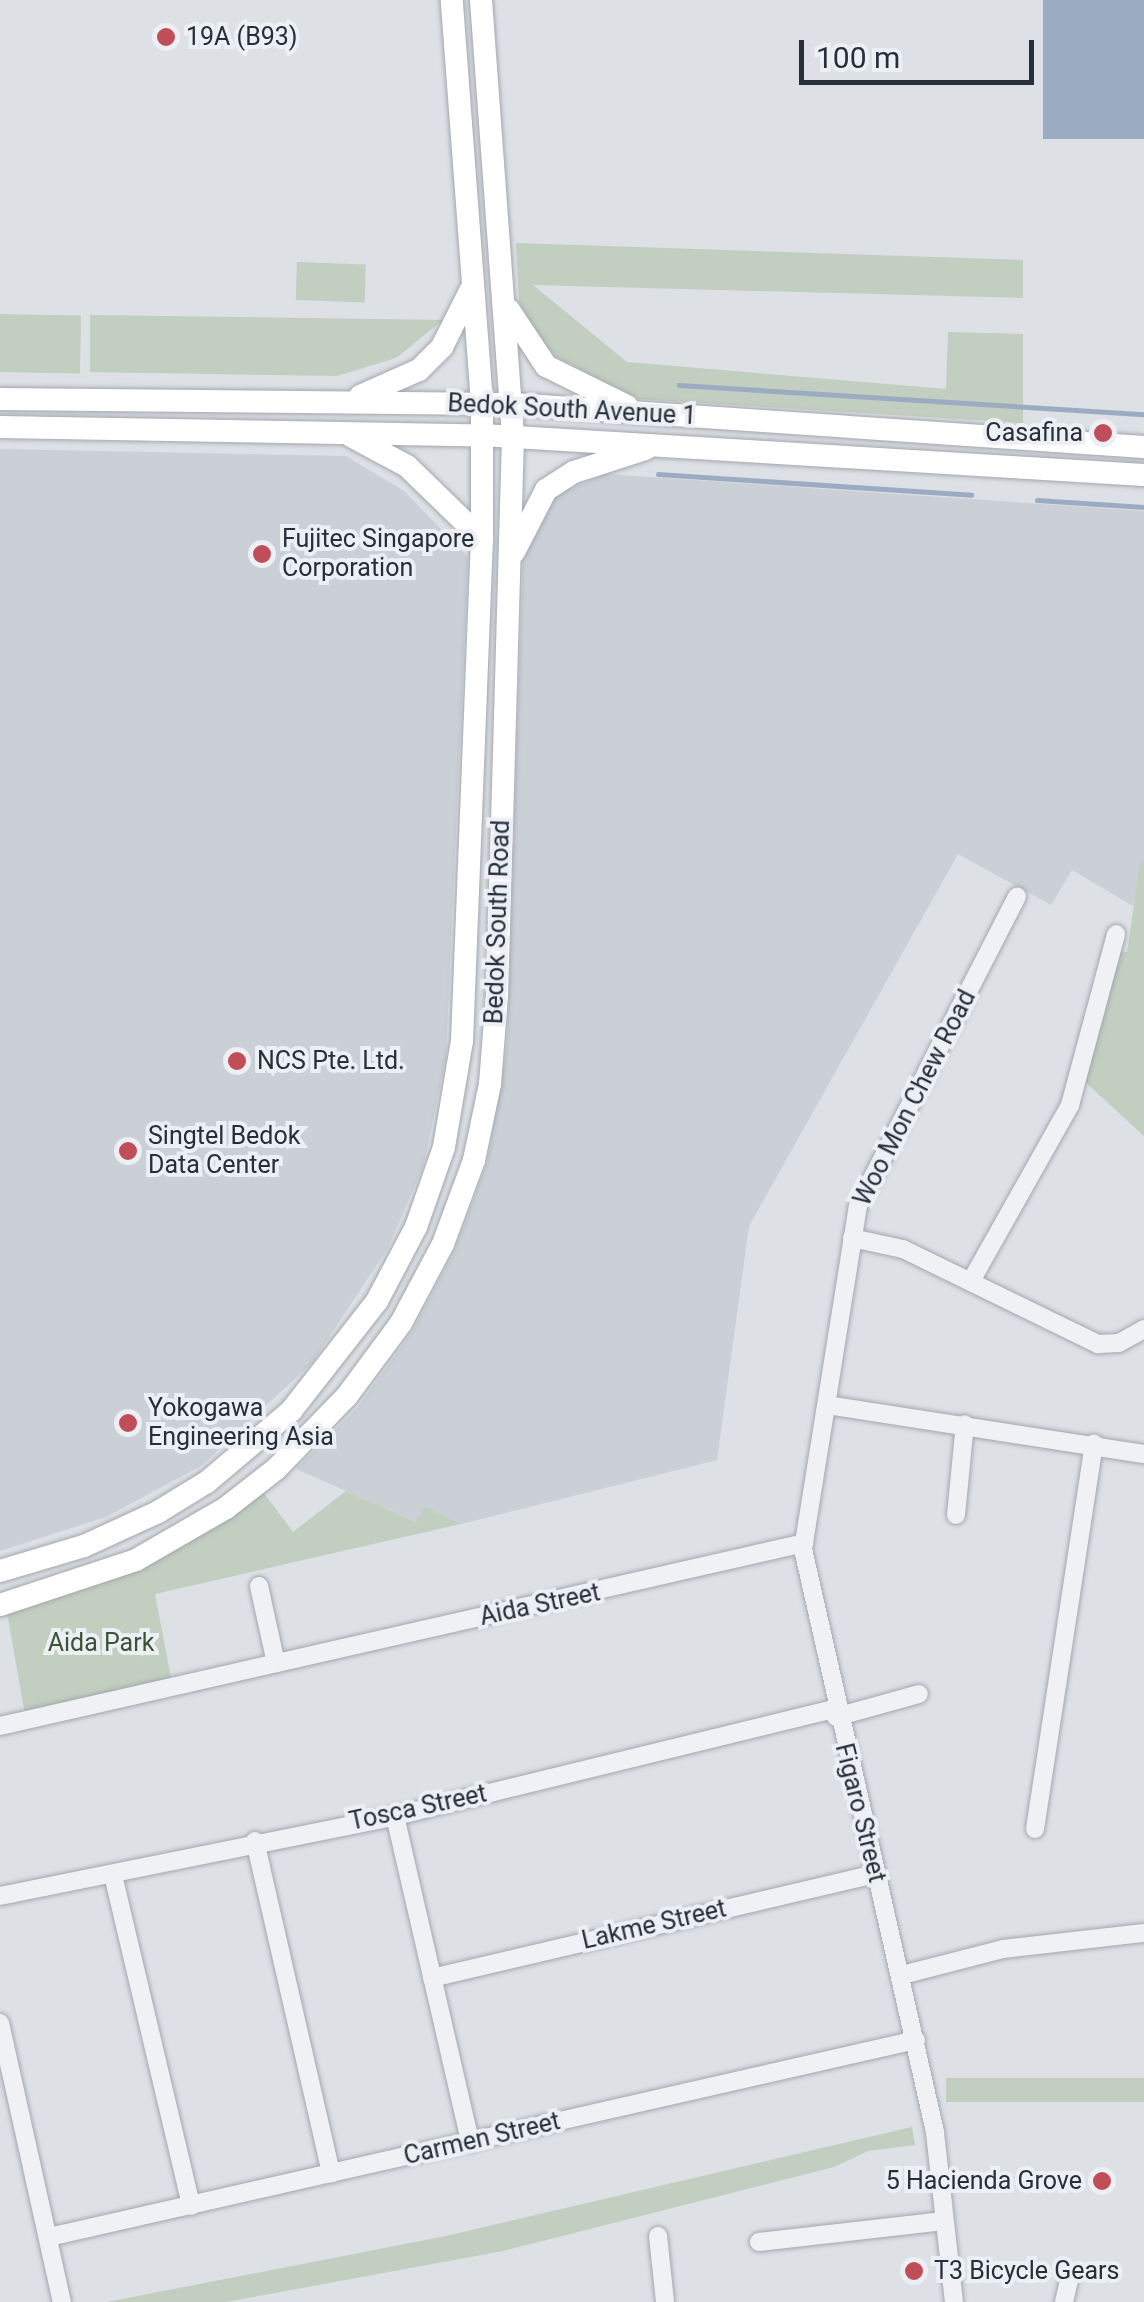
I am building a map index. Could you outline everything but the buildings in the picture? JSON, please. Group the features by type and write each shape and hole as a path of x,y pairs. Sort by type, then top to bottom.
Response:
{"main road":[{"name":"Bedok South Road","path":"0,1570 84,1546 158,1512 252,1446 354,1336 416,1227 448,1131 462,1041 482,538 482,403 452,0"},
{"name":"Bedok South Road","path":"0,1605 136,1560 226,1508 276,1469 375,1362 443,1244 476,1152 494,1045 513,436 480,0"},
{"path":"336,404 396,385 419,370 442,347 474,281"},
{"path":"506,304 546,366 639,412"},
{"name":"Bedok South Avenue 1","path":"0,399 512,404 1144,447"},
{"name":"Bedok South Avenue 1","path":"0,427 513,436 1144,475"},
{"path":"344,432 407,466 482,538"},
{"path":"511,559 546,490 574,472 658,444"}],"street":[{"name":"Woo Mon Chew Road","path":"826,1405 858,1206 1017,898"},
{"path":"971,1281 1070,1105 1116,934"},
{"path":"852,1238 904,1249 1098,1344 1119,1343 1144,1329"},
{"path":"826,1405 1094,1443 1144,1454"},
{"name":"Figaro Street","path":"826,1405 804,1543 836,1713 916,2040 954,2302"},
{"path":"956,1515 966,1424"},
{"path":"1035,1829 1094,1443"},
{"name":"Aida Street","path":"0,1726 804,1543"},
{"path":"259,1586 276,1663"},
{"name":"Tosca Street","path":"0,1896 113,1875 255,1840 394,1816 919,1694"},
{"path":"394,1816 470,2142"},
{"path":"255,1840 332,2174"},
{"name":"Lakme Street","path":"432,1978 876,1874"},
{"path":"113,1875 191,2206"},
{"path":"902,1974 1002,1949 1144,1933"},
{"path":"0,2022 62,2302"},
{"name":"Carmen Street","path":"48,2236 916,2040"},
{"path":"759,2242 944,2221"},
{"path":"658,2236 665,2302"},
{"path":"1064,2302 1069,2280"}],"shaded area":[{"path":"0,449 346,456 404,491 468,557 446,1057 424,1164 388,1248 312,1363 201,1466 106,1517 0,1551"},
{"path":"606,474 1144,511 1144,863 1133,906 1072,870 1051,905 958,854 749,1226 717,1460 461,1524 425,1506 417,1522 296,1469 357,1408 412,1332 455,1250 487,1164 507,1046 523,560 557,494"}],"green space":[{"path":"516,243 1023,260 1023,298 533,285 627,362 946,389 948,332 1023,334 1023,423 639,399 556,357 541,341 519,303"},
{"path":"297,262 366,264 365,302 296,300"},
{"path":"0,314 81,315 80,373 0,372"},
{"path":"90,315 443,320 396,358 337,376 90,372"},
{"path":"1140,863 1144,863 1144,1136 1084,1081 1120,951 1127,952"},
{"name":"Aida Park","path":"346,1491 416,1522 425,1506 461,1524 155,1594 172,1683 25,1715 7,1612 139,1568 263,1492 293,1532"},
{"path":"946,2078 1144,2078 1144,2102 946,2102"},
{"path":"912,2127 915,2145 868,2151 834,2167 503,2251 226,2302 107,2302 446,2236"}],"water":[{"path":"1043,0 1144,0 1144,139 1043,139"}],"waterway":[{"path":"679,385 1144,414"},
{"path":"658,474 971,495"},
{"path":"1037,500 1144,507"}],"place":[{"name":"19A (B93)","path":"166,37"},
{"name":"Casafina","path":"1103,433"},
{"name":"Fujitec Singapore Corporation","path":"262,554"},
{"name":"NCS Pte. Ltd.","path":"237,1061"},
{"name":"Singtel Bedok Data Center","path":"128,1151"},
{"name":"Yokogawa Engineering Asia","path":"128,1423"},
{"name":"5 Hacienda Grove","path":"1102,2181"},
{"name":"T3 Bicycle Gears","path":"914,2271"}]}
